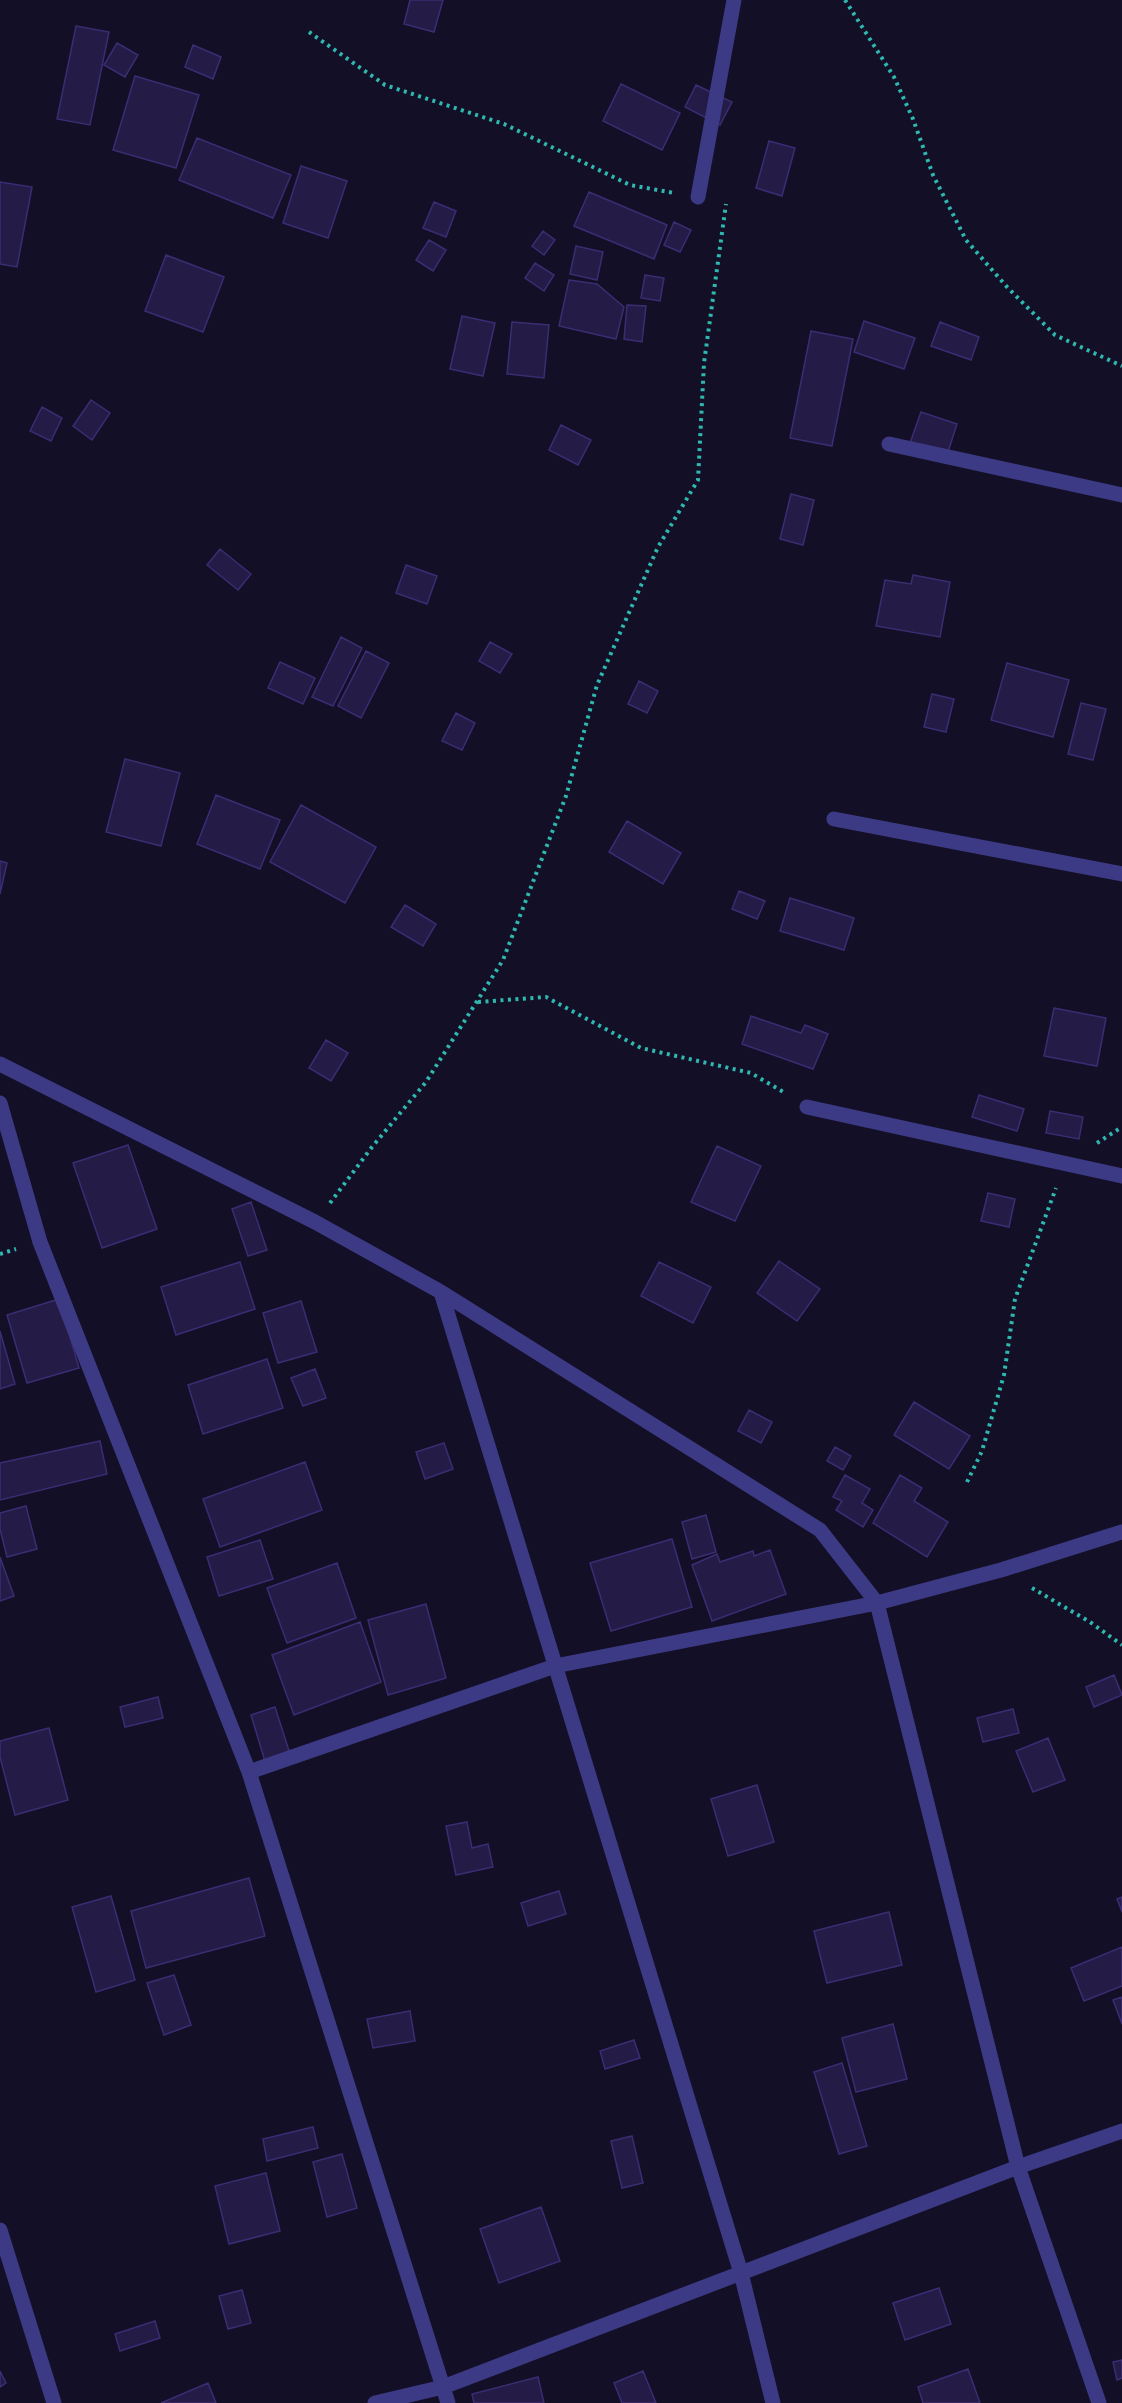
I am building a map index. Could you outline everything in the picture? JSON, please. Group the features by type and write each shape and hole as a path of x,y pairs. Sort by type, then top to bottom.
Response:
{"street":[{"path":"698,196 734,0"},
{"path":"889,444 1122,495"},
{"path":"834,819 1122,874"},
{"path":"0,1064 315,1222 441,1292 820,1530 877,1603 1018,2167 1098,2403"},
{"path":"0,1102 40,1242 249,1772 448,2403"},
{"path":"807,1107 1122,1176"},
{"path":"441,1292 741,2273 773,2403"},
{"path":"249,1772 555,1666 877,1603 1001,1570 1122,1532"},
{"path":"375,2403 443,2387 1018,2167 1122,2131"},
{"path":"0,2230 54,2403"}],"path":[{"path":"845,0 894,77 913,119 933,175 966,240 1007,287 1055,335 1122,366"},
{"path":"309,32 385,85 504,124 630,185 698,196"},
{"path":"315,1222 372,1147 426,1082 503,960 566,796 597,685 658,548 698,480 704,363 727,194"},
{"path":"477,1002 546,998 641,1048 751,1073 807,1107"},
{"path":"967,1482 982,1451 1004,1375 1015,1299 1065,1162 1122,1127"},
{"path":"1001,1570 1090,1622 1122,1645"}],"building":[{"path":"410,0 443,0 434,32 404,24"},
{"path":"76,26 109,32 90,125 57,119"},
{"path":"117,43 138,55 125,77 104,65"},
{"path":"193,45 221,57 213,79 185,67"},
{"path":"135,76 199,95 176,168 113,150"},
{"path":"621,84 680,113 662,150 603,121"},
{"path":"696,85 732,102 720,125 685,107"},
{"path":"197,138 291,175 273,218 179,180"},
{"path":"769,141 795,148 782,196 756,188"},
{"path":"301,166 347,181 328,238 283,223"},
{"path":"0,182 32,187 17,267 0,264"},
{"path":"589,192 667,225 654,259 574,226"},
{"path":"434,202 456,211 446,237 423,228"},
{"path":"674,222 691,230 680,252 664,245"},
{"path":"543,231 555,240 544,255 532,246"},
{"path":"429,240 446,250 433,271 416,260"},
{"path":"576,246 603,252 597,280 570,274"},
{"path":"166,255 224,277 203,332 145,311"},
{"path":"535,263 554,275 544,291 525,278"},
{"path":"645,275 664,278 660,301 641,298"},
{"path":"569,280 597,284 624,307 616,339 559,326"},
{"path":"627,305 646,306 642,342 624,339"},
{"path":"462,316 495,323 483,376 450,369"},
{"path":"864,321 915,338 904,369 854,352"},
{"path":"512,322 549,325 544,378 507,374"},
{"path":"940,322 979,337 971,360 931,346"},
{"path":"811,331 853,339 832,446 790,438"},
{"path":"91,400 110,413 92,440 73,426"},
{"path":"42,407 62,418 51,441 30,431"},
{"path":"921,412 957,424 947,455 910,443"},
{"path":"561,425 591,440 578,465 549,450"},
{"path":"791,494 814,500 803,545 780,539"},
{"path":"220,549 251,574 238,590 207,565"},
{"path":"406,565 437,576 427,604 396,593"},
{"path":"913,575 950,582 940,637 876,626 885,580 911,584"},
{"path":"341,637 362,648 333,706 312,697"},
{"path":"490,642 512,654 500,673 479,661"},
{"path":"366,651 389,663 361,718 338,706"},
{"path":"280,662 315,678 303,704 268,688"},
{"path":"1007,663 1069,680 1053,737 991,720"},
{"path":"639,681 658,691 647,713 628,704"},
{"path":"932,694 954,699 946,732 924,727"},
{"path":"1081,703 1106,709 1093,760 1068,754"},
{"path":"456,713 475,723 462,750 442,741"},
{"path":"125,759 180,773 161,846 106,832"},
{"path":"216,795 280,820 260,869 197,844"},
{"path":"301,805 376,847 345,903 270,862"},
{"path":"627,821 681,853 663,884 609,852"},
{"path":"0,861 7,863 0,894"},
{"path":"739,891 765,901 757,919 732,909"},
{"path":"790,898 854,918 844,950 780,931"},
{"path":"405,905 436,924 423,946 391,927"},
{"path":"1054,1008 1106,1018 1097,1066 1044,1056"},
{"path":"751,1016 801,1033 805,1025 828,1034 813,1069 742,1044"},
{"path":"326,1040 348,1053 331,1081 309,1068"},
{"path":"979,1095 1024,1109 1017,1131 972,1117"},
{"path":"1050,1111 1083,1117 1079,1139 1046,1133"},
{"path":"128,1145 157,1229 102,1248 73,1163"},
{"path":"717,1146 761,1166 735,1221 691,1202"},
{"path":"988,1193 1015,1199 1009,1227 981,1221"},
{"path":"251,1202 267,1250 248,1256 232,1209"},
{"path":"779,1261 820,1289 797,1321 757,1293"},
{"path":"240,1262 255,1309 176,1335 161,1287"},
{"path":"659,1262 711,1287 693,1323 641,1296"},
{"path":"59,1299 79,1368 27,1383 7,1315"},
{"path":"301,1301 317,1352 278,1363 263,1313"},
{"path":"0,1331 15,1384 0,1389"},
{"path":"267,1359 283,1408 203,1434 188,1385"},
{"path":"315,1369 326,1398 303,1406 291,1378"},
{"path":"914,1402 970,1436 949,1469 894,1435"},
{"path":"749,1410 772,1422 761,1443 738,1431"},
{"path":"100,1441 107,1474 0,1500 0,1463"},
{"path":"444,1443 453,1469 425,1479 416,1452"},
{"path":"835,1447 851,1456 843,1470 827,1461"},
{"path":"305,1462 322,1510 220,1547 203,1499"},
{"path":"845,1475 870,1489 862,1503 873,1510 863,1527 836,1510 842,1501 833,1497"},
{"path":"900,1475 922,1488 914,1501 948,1522 927,1557 873,1523"},
{"path":"26,1506 37,1549 7,1557 0,1529 0,1513"},
{"path":"706,1515 716,1552 692,1559 682,1522"},
{"path":"672,1539 692,1607 611,1631 590,1563"},
{"path":"260,1540 273,1579 219,1596 207,1557"},
{"path":"770,1550 786,1594 712,1621 692,1565 717,1554 720,1562 753,1551 754,1556"},
{"path":"0,1557 14,1596 0,1601"},
{"path":"337,1563 356,1618 287,1643 267,1588"},
{"path":"426,1604 446,1678 388,1695 368,1620"},
{"path":"360,1622 381,1682 294,1715 272,1655"},
{"path":"1114,1675 1122,1695 1094,1707 1086,1687"},
{"path":"158,1697 163,1718 125,1727 120,1707"},
{"path":"275,1707 292,1760 267,1768 251,1715"},
{"path":"1013,1709 1019,1733 983,1742 977,1718"},
{"path":"49,1728 68,1800 15,1815 0,1757 0,1741"},
{"path":"1048,1738 1065,1780 1033,1792 1016,1751"},
{"path":"757,1785 774,1842 728,1856 711,1799"},
{"path":"467,1822 472,1848 488,1844 493,1867 456,1875 446,1826"},
{"path":"249,1878 265,1936 146,1968 131,1911"},
{"path":"559,1891 566,1914 528,1926 521,1903"},
{"path":"111,1896 135,1980 96,1992 72,1907"},
{"path":"1122,1897 1122,1912 1117,1899"},
{"path":"889,1912 902,1965 827,1983 814,1931"},
{"path":"1122,1947 1122,1986 1084,2001 1071,1968"},
{"path":"174,1975 191,2025 164,2035 147,1983"},
{"path":"1122,1997 1122,2024 1113,2000"},
{"path":"410,2011 415,2041 373,2048 367,2019"},
{"path":"893,2024 907,2079 856,2092 842,2038"},
{"path":"634,2040 640,2058 605,2069 600,2051"},
{"path":"842,2063 867,2146 839,2154 814,2072"},
{"path":"313,2127 318,2148 267,2161 263,2139"},
{"path":"632,2136 643,2183 622,2188 611,2141"},
{"path":"342,2154 357,2208 327,2217 313,2162"},
{"path":"266,2173 280,2231 229,2244 215,2186"},
{"path":"541,2207 560,2261 499,2283 480,2229"},
{"path":"939,2288 951,2324 905,2340 893,2303"},
{"path":"242,2290 251,2323 228,2329 219,2296"},
{"path":"155,2321 160,2338 120,2351 115,2334"},
{"path":"1122,2360 1122,2378 1117,2380 1113,2362"},
{"path":"968,2369 980,2403 923,2403 918,2387"},
{"path":"0,2371 6,2383 0,2387"},
{"path":"643,2371 656,2403 622,2403 614,2383"},
{"path":"538,2377 544,2403 474,2403 472,2394"},
{"path":"208,2383 216,2403 161,2403"}]}
